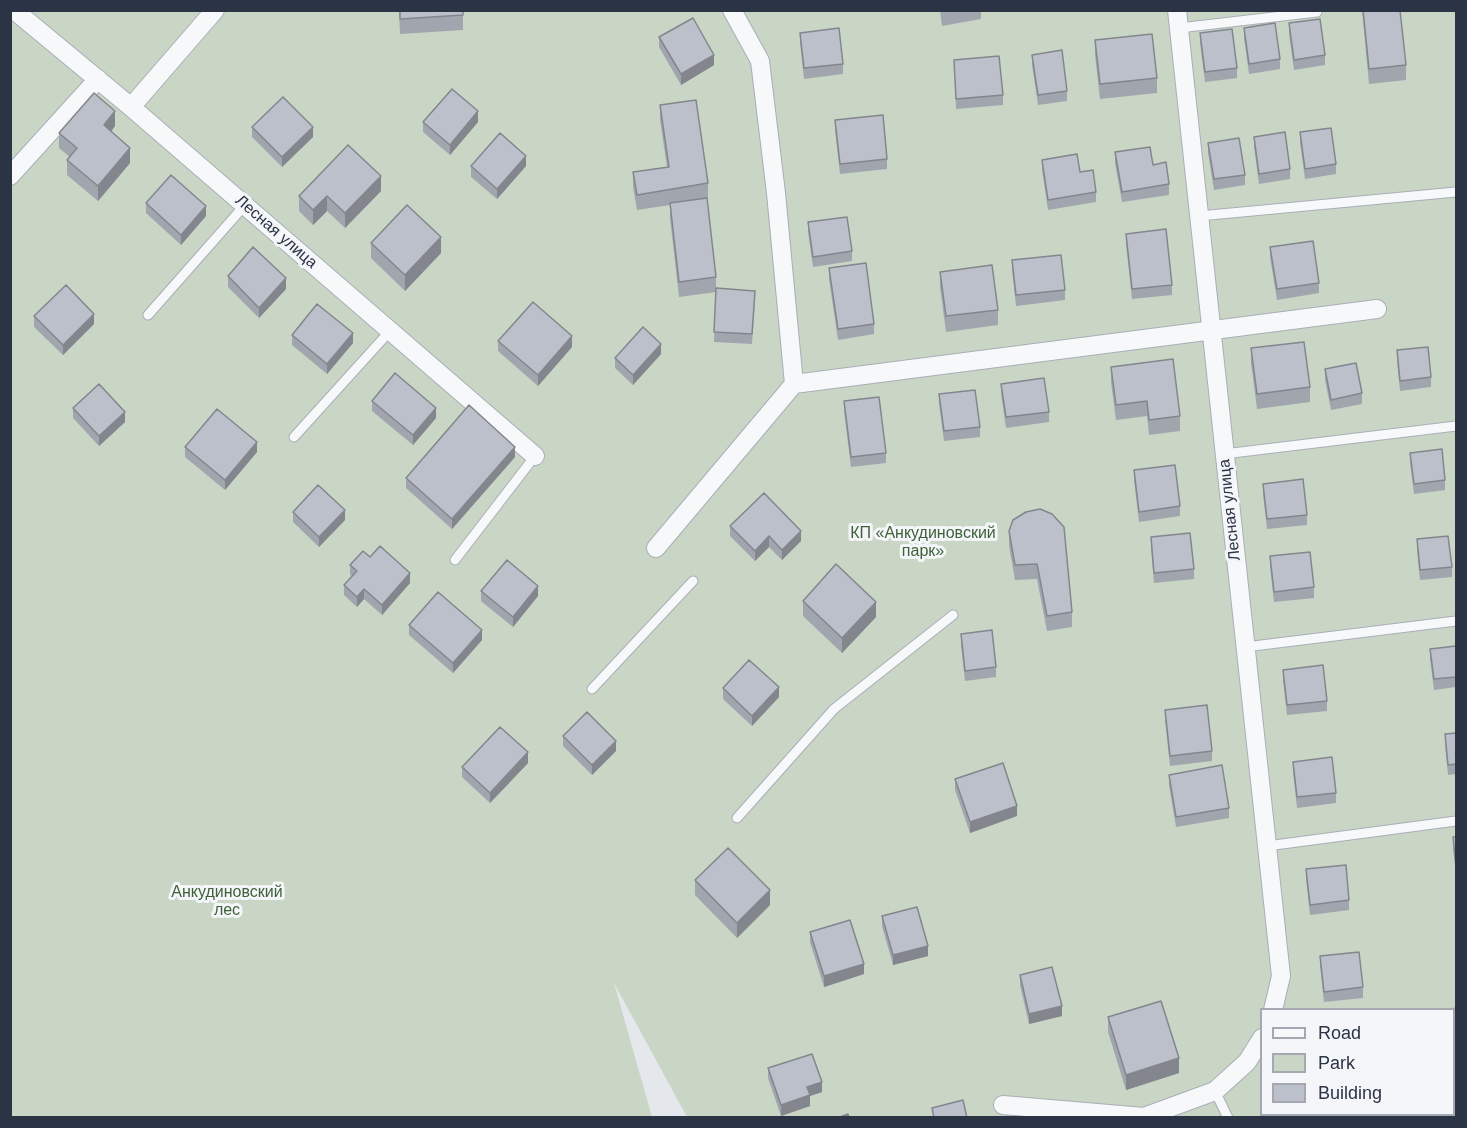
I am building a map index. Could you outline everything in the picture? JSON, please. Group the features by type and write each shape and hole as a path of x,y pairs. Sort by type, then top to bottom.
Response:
{"street":[{"name":"Лесная улица","path":"14,10 131,107 535,456"},
{"path":"131,107 215,10"},
{"path":"732,10 760,61 776,193 794,384"},
{"name":"Лесная улица","path":"1178,19 1281,976 1273,1008"},
{"path":"10,176 98,79"},
{"path":"656,548 794,384 1377,309"},
{"path":"1003,1105 1144,1117 1215,1091 1247,1062 1260,1041"}],"lane":[{"path":"1178,19 1317,12"},
{"path":"1199,216 1456,192"},
{"path":"148,315 245,205"},
{"path":"294,437 390,331"},
{"path":"1224,454 1456,426"},
{"path":"455,560 535,456"},
{"path":"592,688 693,582"},
{"path":"737,818 834,710 953,615"},
{"path":"1245,647 1456,621"},
{"path":"1267,846 1456,821"},
{"path":"1215,1091 1228,1118"}],"green space":[{"name":"КП «Анкудиновский парк»","path":"10,11 1456,11 1456,1117 687,1117 614,983 652,1117 11,1117"}],"building":[{"path":"400,10 463,10 463,15 400,19"},
{"path":"1363,10 1400,10 1406,65 1369,69"},
{"path":"693,18 714,55 681,74 659,37"},
{"path":"1320,19 1325,55 1294,60 1289,23"},
{"path":"1275,23 1280,59 1249,64 1244,28"},
{"path":"839,28 843,64 804,68 800,33"},
{"path":"1232,29 1237,68 1205,72 1200,33"},
{"path":"1152,34 1157,78 1100,84 1095,40"},
{"path":"1062,50 1067,91 1038,95 1032,55"},
{"path":"999,56 1003,95 956,99 954,60"},
{"path":"452,89 478,111 450,145 423,122"},
{"path":"94,93 115,111 104,125 130,148 98,186 67,160 77,148 59,133"},
{"path":"283,97 313,127 282,157 252,127"},
{"path":"696,100 708,183 637,195 633,172 669,167 660,105"},
{"path":"883,115 887,159 840,164 835,120"},
{"path":"1331,128 1336,164 1305,169 1300,132"},
{"path":"1285,132 1290,169 1259,174 1254,137"},
{"path":"500,133 526,156 497,189 471,166"},
{"path":"1239,138 1245,175 1214,179 1208,143"},
{"path":"348,145 381,176 345,213 327,196 313,210 299,196"},
{"path":"1150,147 1153,165 1166,162 1169,184 1122,192 1115,152"},
{"path":"1077,154 1080,172 1093,170 1096,192 1048,200 1042,160"},
{"path":"171,175 206,206 181,235 146,203"},
{"path":"707,198 716,277 679,282 670,203"},
{"path":"407,205 441,237 405,275 371,243"},
{"path":"847,217 852,251 813,257 808,222"},
{"path":"1166,229 1172,285 1132,289 1126,234"},
{"path":"1313,241 1319,283 1277,289 1270,247"},
{"path":"253,247 286,278 259,308 228,276"},
{"path":"1061,255 1065,290 1016,295 1012,260"},
{"path":"866,263 874,324 838,329 829,268"},
{"path":"992,265 998,310 946,316 940,272"},
{"path":"66,285 94,314 63,345 34,316"},
{"path":"716,288 755,291 752,334 714,332"},
{"path":"533,302 572,336 538,375 498,341"},
{"path":"317,304 353,333 327,364 292,335"},
{"path":"643,327 661,344 633,375 615,358"},
{"path":"1304,342 1310,387 1257,394 1251,348"},
{"path":"1428,347 1431,377 1400,381 1397,350"},
{"path":"1173,359 1180,416 1149,420 1147,401 1116,405 1111,367"},
{"path":"1356,363 1362,393 1331,400 1325,369"},
{"path":"395,373 436,408 413,435 372,401"},
{"path":"1044,378 1049,412 1006,417 1001,384"},
{"path":"99,384 125,412 99,436 73,408"},
{"path":"975,390 980,427 944,431 939,394"},
{"path":"879,397 886,453 851,457 844,401"},
{"path":"469,405 515,447 452,519 406,478"},
{"path":"217,409 257,442 225,480 185,447"},
{"path":"1442,449 1445,480 1414,484 1410,453"},
{"path":"1175,465 1180,506 1139,512 1134,470"},
{"path":"1303,479 1307,515 1267,519 1263,484"},
{"path":"318,485 345,510 319,537 293,512"},
{"path":"764,493 801,531 782,550 769,536 755,551 730,526"},
{"path":"1040,509 1052,514 1064,527 1072,612 1047,616 1037,564 1015,565 1009,531 1013,520 1026,512"},
{"path":"1190,533 1194,569 1154,573 1151,537"},
{"path":"1448,536 1452,567 1420,570 1417,539"},
{"path":"380,546 410,573 382,605 364,589 357,597 344,585 357,571 350,565 363,551 370,557"},
{"path":"1310,552 1314,587 1274,592 1270,556"},
{"path":"507,560 538,586 513,617 481,591"},
{"path":"836,564 876,602 842,638 803,601"},
{"path":"438,592 482,630 453,663 409,625"},
{"path":"992,630 996,667 965,671 961,634"},
{"path":"1456,646 1456,677 1434,679 1430,649"},
{"path":"749,660 779,687 752,716 723,688"},
{"path":"1323,665 1327,701 1287,705 1283,670"},
{"path":"1207,705 1212,751 1170,756 1165,710"},
{"path":"587,712 616,741 592,765 563,736"},
{"path":"500,727 528,752 490,793 462,767"},
{"path":"1456,733 1456,764 1448,765 1445,734"},
{"path":"1332,757 1336,793 1297,797 1293,762"},
{"path":"1003,763 1017,806 970,822 955,779"},
{"path":"1222,765 1229,808 1176,817 1169,775"},
{"path":"1453,837 1456,837 1456,865"},
{"path":"728,848 770,890 737,923 695,880"},
{"path":"1346,865 1349,900 1310,905 1306,869"},
{"path":"917,907 928,946 893,955 882,916"},
{"path":"850,920 864,964 824,976 810,932"},
{"path":"1359,952 1363,987 1324,992 1320,956"},
{"path":"1052,967 1062,1006 1029,1014 1020,975"},
{"path":"1161,1001 1179,1058 1126,1075 1108,1017"},
{"path":"812,1054 822,1082 807,1087 810,1095 781,1105 768,1068"},
{"path":"963,1100 967,1118 934,1118 932,1108"},
{"path":"848,1114 849,1118 837,1118"},
{"path":"1288,1116 1324,1116 1325,1118 1289,1118"},
{"path":"1374,1116 1430,1116 1431,1118 1375,1118"}],"park label":[{"name":"Анкудиновский лес","path":"227,902"}]}
